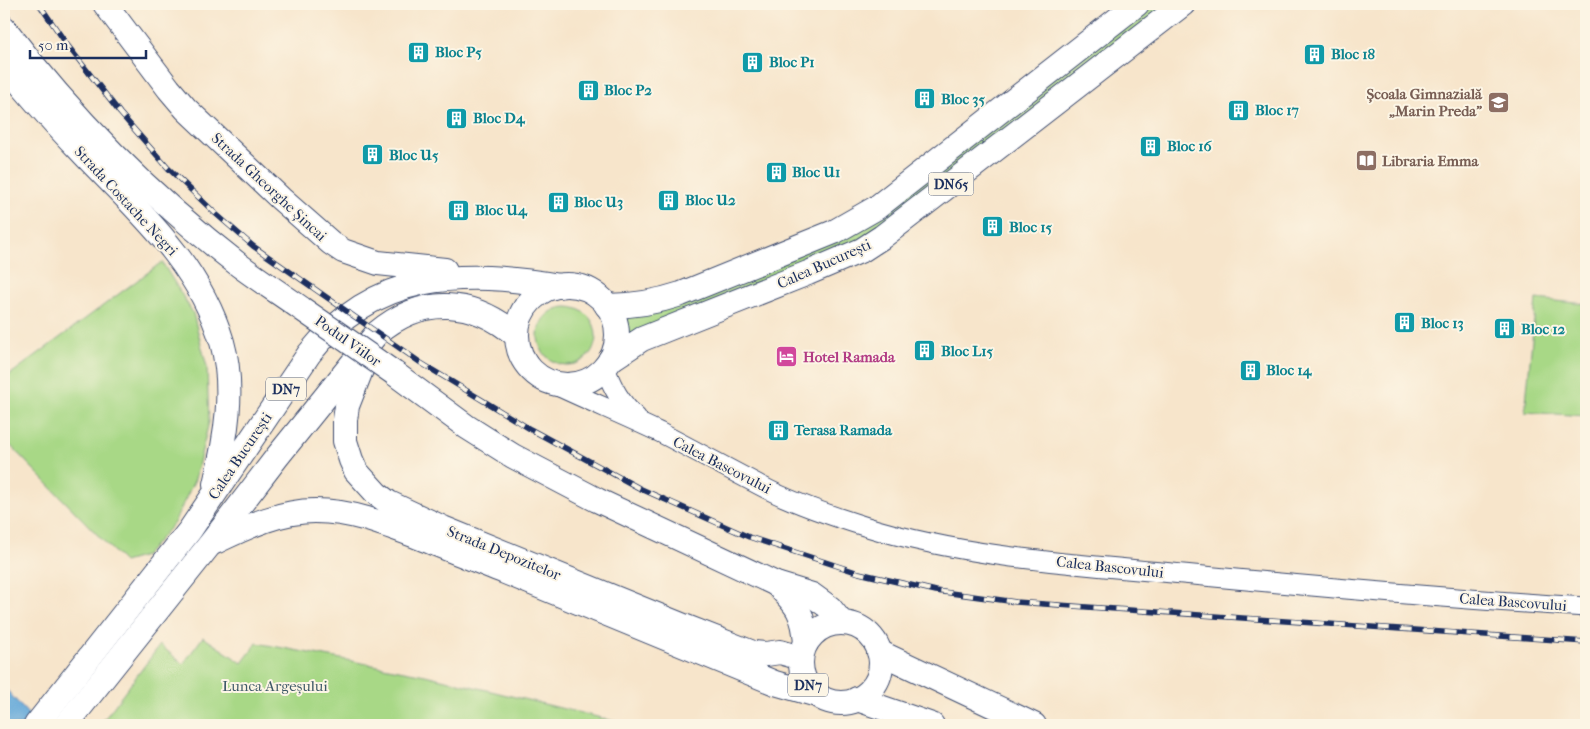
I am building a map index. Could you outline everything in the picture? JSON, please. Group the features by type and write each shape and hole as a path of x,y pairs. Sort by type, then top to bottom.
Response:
{"main road":[{"name":"Strada Gheorghe Șincai","path":"105,4 186,110 331,244 343,251 378,263 436,268 489,277"},
{"name":"Calea București","path":"607,306 643,304 681,294 834,232 862,217 884,202 1137,4"},
{"name":"Calea București","path":"608,363 642,340 862,250 882,237 1183,4"},
{"name":"Strada Costache Negri","path":"4,28 65,101 148,187 240,265 302,309"},
{"name":"Strada Costache Negri","path":"4,64 78,149 150,222 176,252 192,275 209,307 222,343 228,378 228,413 225,441 210,500"},
{"name":"Calea București","path":"36,725 190,530 309,354 323,337 340,322 362,305 409,285 449,279 489,277 559,286"},
{"name":"DN7","path":"517,336 520,318 528,303 542,292 559,286 577,286 586,289 607,306"},
{"name":"Calea București","path":"66,725 377,333 402,316 419,310 439,306 454,306 487,315 504,325 517,336"},
{"path":"517,336 517,345 520,353 529,368 543,379 571,385 580,383 598,374 608,363 616,343 614,320 607,306"},
{"name":"Podul Viilor","path":"302,309 467,427 513,456 597,500 776,584"},
{"name":"Strada Depozitelor","path":"377,333 349,398 345,420 345,441 356,471 377,494 389,503 443,528 753,653 766,654 803,651"},
{"name":"Strada Depozitelor","path":"211,543 256,523 285,514 313,511 352,515 452,550 775,683 817,695"},
{"path":"776,584 794,602 801,614 805,626 803,651"},
{"path":"776,584 802,591 820,600 830,608 842,623"},
{"path":"803,651 812,634 831,624 854,625 866,631 874,640 881,663 874,685 867,693 857,699"},
{"name":"DN7","path":"803,651 801,669 804,679 817,695 837,703 857,699 932,725"},
{"path":"879,652 1034,725"}],"street":[{"name":"Calea Bascovului","path":"608,363 617,395 626,407 656,431"},
{"name":"Calea Bascovului","path":"551,382 656,431 770,490 814,509 865,527 922,542 959,550 1114,568 1347,590 1586,607"}],"green space":[{"path":"1137,4 1183,4 882,237 610,360 617,334 612,313 834,232"},
{"path":"162,262 193,313 207,367 209,422 195,479 174,523 145,556 124,562 4,439 4,379"},
{"path":"1536,299 1586,304 1586,416 1525,412"},
{"path":"567,307 583,312 591,320 596,336 591,352 583,360 567,365 551,360 543,352 538,336 543,320 551,312"},
{"name":"Lunca Argeșului","path":"203,637 242,663 257,643 425,675 630,725 100,725 160,645 183,664"}],"water":[{"path":"4,687 38,725 4,725"}],"railway":[{"path":"39,4 68,46 120,113 168,168 253,246 421,363 530,429 639,488 749,537 859,573 936,591 1016,602 1586,642"}],"place":[{"name":"Bloc P5","path":"419,52"},
{"name":"Bloc 18","path":"1315,54"},
{"name":"Bloc P1","path":"753,62"},
{"name":"Bloc P2","path":"588,90"},
{"name":"Bloc 35","path":"925,99"},
{"name":"Școala Gimnazială „Marin Preda”","path":"1498,103"},
{"name":"Bloc 17","path":"1239,110"},
{"name":"Bloc D4","path":"457,118"},
{"name":"Bloc 16","path":"1151,146"},
{"name":"Bloc U5","path":"373,155"},
{"name":"Libraria Emma","path":"1366,161"},
{"name":"Bloc U1","path":"776,172"},
{"name":"Bloc U2","path":"669,200"},
{"name":"Bloc U3","path":"558,202"},
{"name":"Bloc U4","path":"459,210"},
{"name":"Bloc 15","path":"993,227"},
{"name":"Bloc 13","path":"1405,323"},
{"name":"Bloc 12","path":"1505,329"},
{"name":"Bloc L15","path":"925,351"},
{"name":"Hotel Ramada","path":"787,357"},
{"name":"Bloc 14","path":"1250,370"},
{"name":"Terasa Ramada","path":"778,430"}]}
